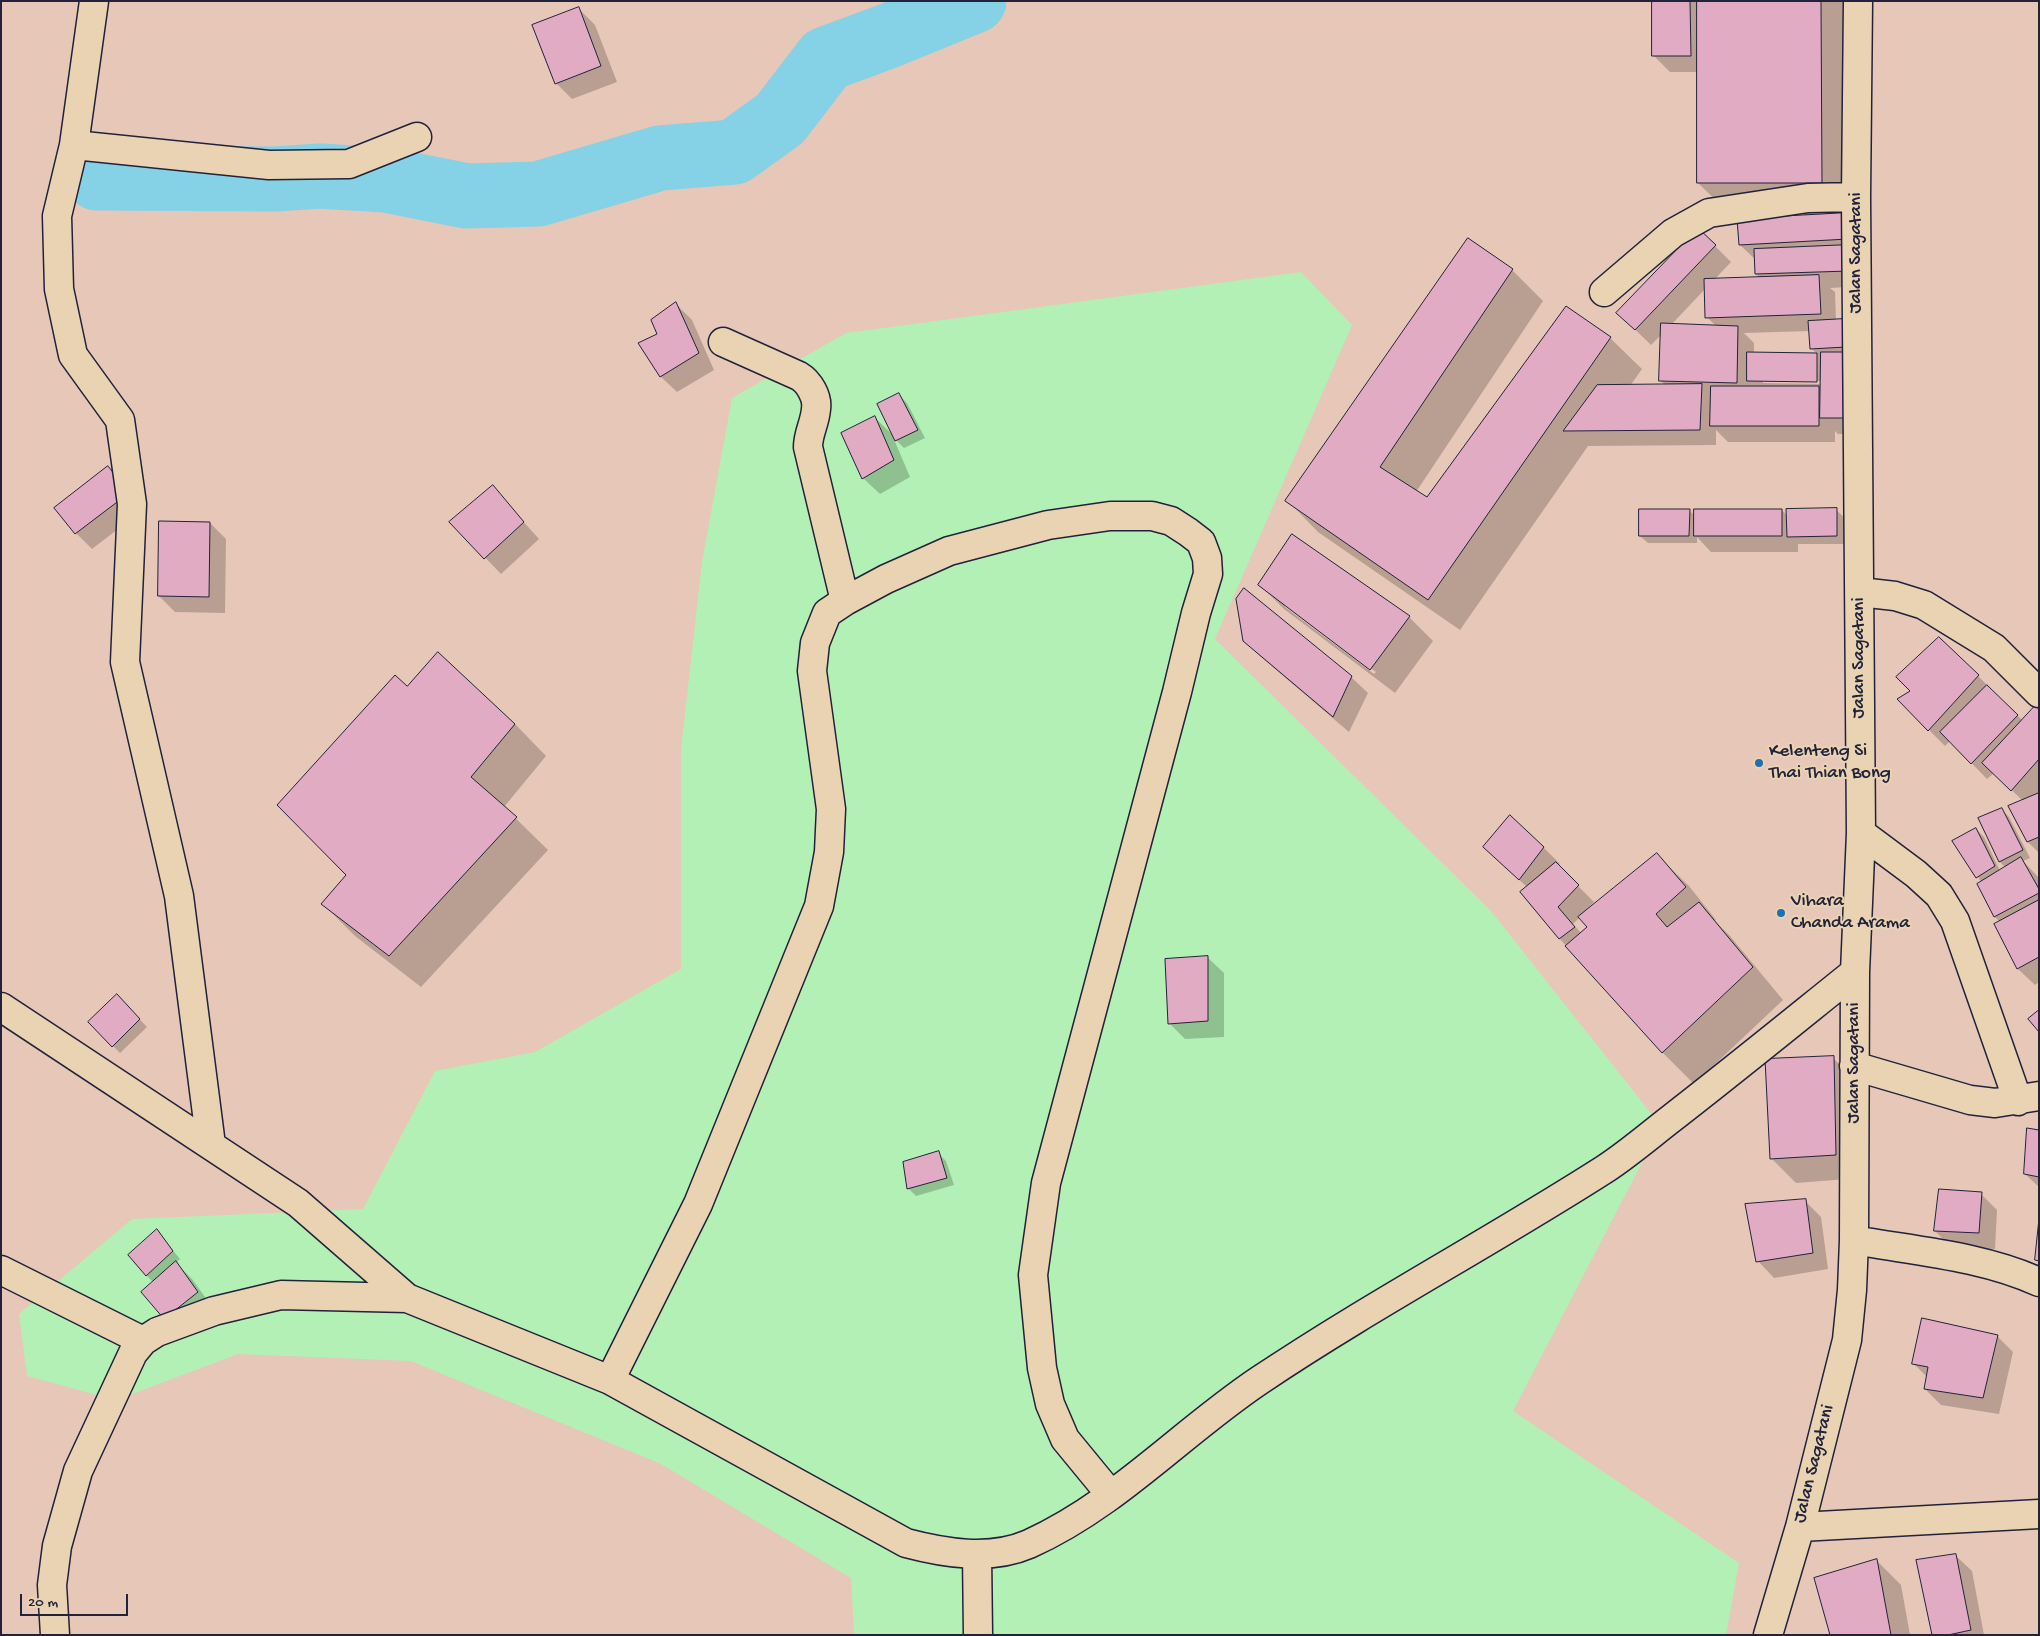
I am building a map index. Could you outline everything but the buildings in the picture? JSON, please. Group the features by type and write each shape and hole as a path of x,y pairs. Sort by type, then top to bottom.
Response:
{"street":[{"path":"94,1 74,145 57,216 59,289 73,354 120,420 132,504 125,662 179,896 211,1145"},
{"name":"Jalan Sagatani","path":"1772,1630 1800,1527 1846,1340 1852,1290 1854,1240 1854,972 1861,833 1856,196 1858,1"},
{"path":"74,145 269,165 340,164 358,160 418,137"},
{"path":"1604,292 1673,232 1709,212 1808,198 1856,196"},
{"path":"723,342 799,376 806,380 810,386 817,408 808,439 808,448 844,601"},
{"path":"610,1380 698,1204 819,906 829,852 831,809 812,671 815,643 827,613 844,601 886,579 949,552 1048,525 1110,516 1152,516 1171,521 1200,542 1207,558 1208,574 1196,613 1177,692 1046,1184 1033,1275 1042,1368 1050,1404 1065,1439 1112,1494"},
{"path":"1860,592 1895,596 1924,605 1994,648 2039,693"},
{"path":"1854,1066 1970,1100 1995,1103 2028,1098 1955,921 1940,895 1916,874 1861,833"},
{"path":"1,1007 298,1203 407,1298 610,1380 906,1543 941,1552 977,1554 1026,1545 1058,1529 1112,1494 1258,1381 1403,1290 1607,1168 1697,1099 1854,972"},
{"path":"1854,1240 1973,1260 2039,1282"},
{"path":"1,1270 143,1341"},
{"path":"55,1635 52,1585 57,1546 78,1471 133,1353 143,1341 156,1332 214,1311 281,1295 407,1298"},
{"path":"1800,1527 2037,1507"},
{"path":"977,1554 978,1635"}],"green space":[{"path":"1301,272 1352,325 1215,639 1491,911 1661,1126 1513,1411 1739,1563 1726,1635 854,1635 851,1578 661,1464 411,1361 238,1354 116,1400 27,1376 19,1314 132,1219 363,1209 435,1071 535,1052 681,969 681,749 702,562 732,398 846,333"}],"waterway":[{"path":"97,178 275,179 320,176 386,180 467,196 538,194 660,158 734,152 780,119 826,59 974,1"}],"place":[{"name":"Kelenteng Si Thai Thian Bong","path":"1759,763"},
{"name":"Vihara Chanda Arama","path":"1781,913"}]}
